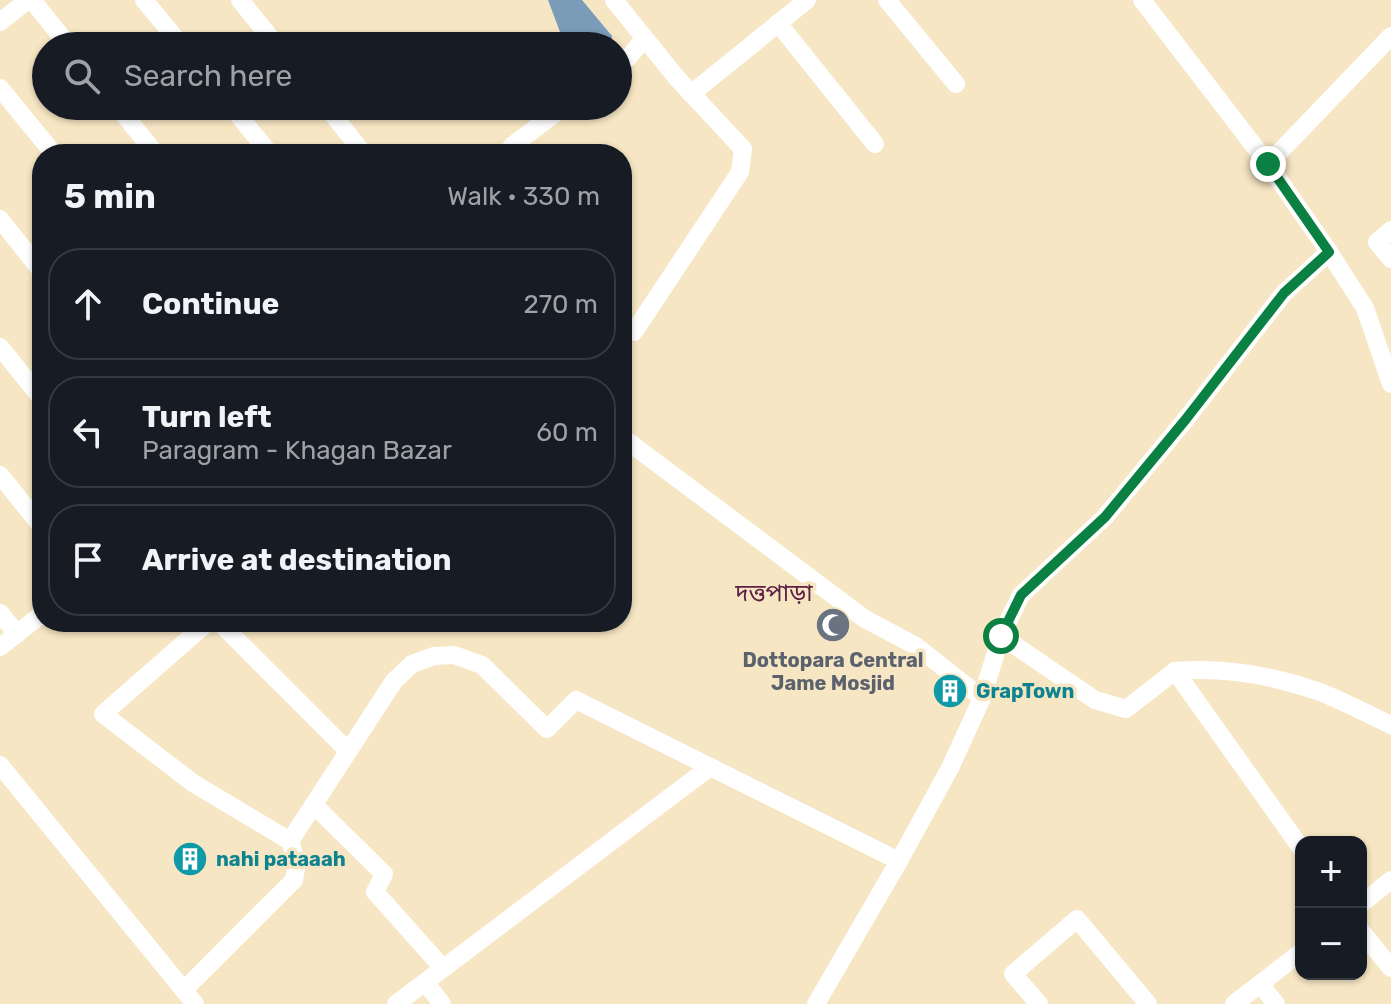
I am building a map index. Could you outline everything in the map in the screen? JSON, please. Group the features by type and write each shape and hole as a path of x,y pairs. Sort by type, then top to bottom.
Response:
{"street":[{"path":"0,22 30,0 57,32"},
{"path":"144,0 170,32"},
{"path":"240,0 266,32"},
{"path":"614,0 691,94 743,149 740,172 634,332"},
{"path":"691,94 807,0"},
{"path":"887,0 956,84"},
{"path":"1142,0 1268,164 1329,252 1365,308 1391,384"},
{"path":"778,23 875,144"},
{"path":"1268,164 1391,36"},
{"path":"632,53 644,39"},
{"path":"0,88 46,144"},
{"path":"128,120 148,144"},
{"path":"242,120 262,144"},
{"path":"337,120 356,144"},
{"path":"514,144 546,120"},
{"path":"0,219 32,259"},
{"path":"1391,230 1377,242 1391,259"},
{"path":"816,1004 950,768 982,698 1001,636 1021,595 1105,517 1284,293 1329,252"},
{"path":"0,347 32,387"},
{"path":"632,444 865,619 916,646 982,698"},
{"path":"0,475 32,515"},
{"path":"0,613 17,634"},
{"path":"0,647 32,622"},
{"path":"2,772 189,997 294,880 297,863 290,841 193,783 103,714 197,632"},
{"path":"229,632 348,751"},
{"path":"1001,636 1095,700 1126,709 1175,671 1202,669 1245,673 1317,691 1391,725"},
{"path":"290,841 394,681 412,664 434,656 454,655 482,665 547,729 576,700 899,861"},
{"path":"1175,671 1295,840"},
{"path":"396,1004 710,767"},
{"path":"314,805 384,874 375,892 443,968"},
{"path":"1367,899 1391,880"},
{"path":"1039,1004 1013,974 1077,919 1148,1004"},
{"path":"1367,938 1391,968"},
{"path":"1234,1004 1295,957"},
{"path":"425,982 442,1004"},
{"path":"1260,984 1276,1004"}],"water":[{"path":"548,0 582,0 609,32 560,32"}],"place":[{"name":"Dottopara Central Jame Mosjid","path":"833,625"},
{"name":"GrapTown","path":"950,691"},
{"name":"nahi pataaah","path":"190,859"}],"district":[{"name":"দত্তপাড়া","path":"774,593"}],"route":[{"path":"1001,636 1021,595 1105,517 1284,293 1329,252 1268,164"}]}
